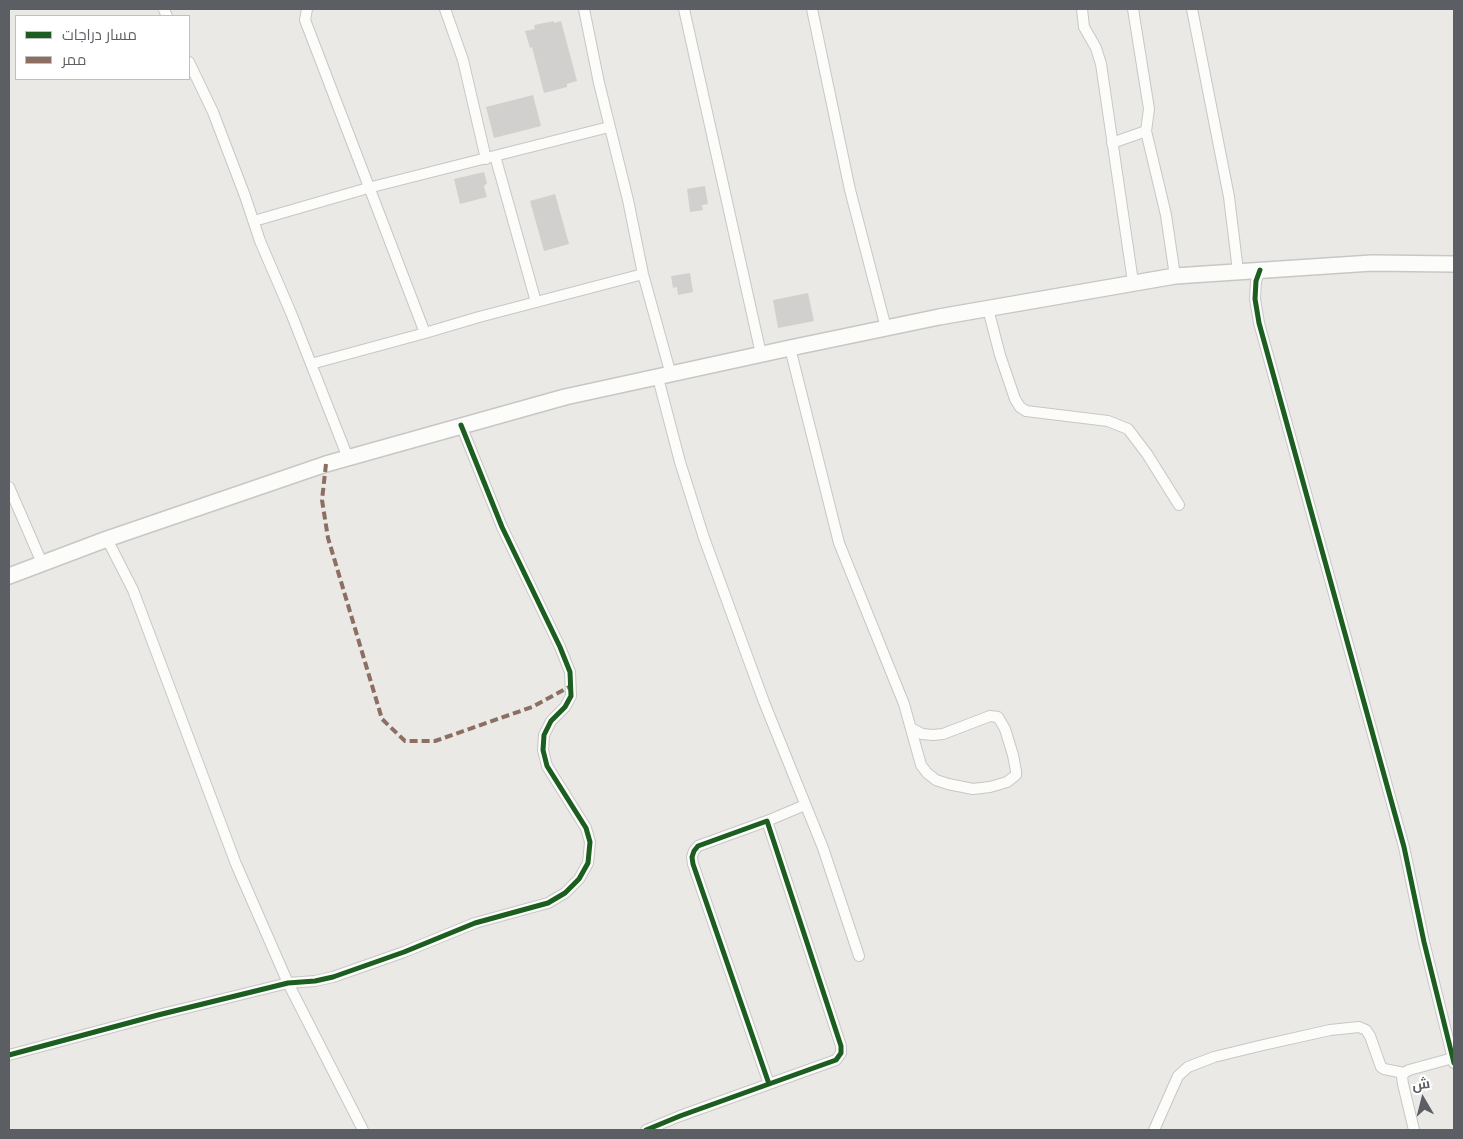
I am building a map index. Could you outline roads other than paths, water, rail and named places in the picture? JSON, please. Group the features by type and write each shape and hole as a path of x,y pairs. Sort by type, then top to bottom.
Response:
{"main road":[{"path":"9,576 107,539 316,467 461,425 565,398 762,354 886,328 1132,282 1176,276 1372,263 1454,264"}],"street":[{"path":"307,9 305,20 425,333"},
{"path":"445,9 463,60 490,157 536,302"},
{"path":"584,9 609,127 628,200 683,471 704,538 761,693 823,848 859,956"},
{"path":"684,9 762,354"},
{"path":"812,9 850,190 886,328"},
{"path":"1082,9 1084,27 1096,48 1101,64 1132,282"},
{"path":"1133,9 1149,109 1146,131 1166,215 1176,276"},
{"path":"1192,9 1229,197 1238,271"},
{"path":"190,64 213,112 260,241 291,313 348,458"},
{"path":"254,222 368,188 609,127"},
{"path":"1112,143 1146,131"},
{"path":"1154,1130 1178,1076 1188,1068 1214,1057 1259,1046 1330,1030 1359,1027 1366,1030 1370,1036 1381,1067 1384,1070 1404,1073 1409,1070 1454,1060 1424,942 1404,847 1259,323 1256,281 1260,270"},
{"path":"311,364 643,274"},
{"path":"988,309 1000,355 1015,399 1020,407 1026,411 1037,413 1108,421 1128,429 1147,454 1179,505"},
{"path":"790,348 839,543 904,704 921,765 936,780 974,789 1007,782 1016,775 1013,755 1005,729 998,717 990,716 943,734 922,734 911,728"},
{"path":"9,1055 288,983 333,977 404,952 475,923 548,903 565,893 579,879 588,863 590,842 586,828 548,766 543,750 544,735 550,721 565,707 570,696 570,672 557,639 502,527 461,425"},
{"path":"9,487 42,563"},
{"path":"107,539 133,590 236,864 288,983 363,1130"},
{"path":"769,1084 692,857 698,846 805,805"},
{"path":"646,1130 836,1060 841,1053 841,1046 767,821"},
{"path":"1404,1073 1402,1084 1414,1130"}]}
